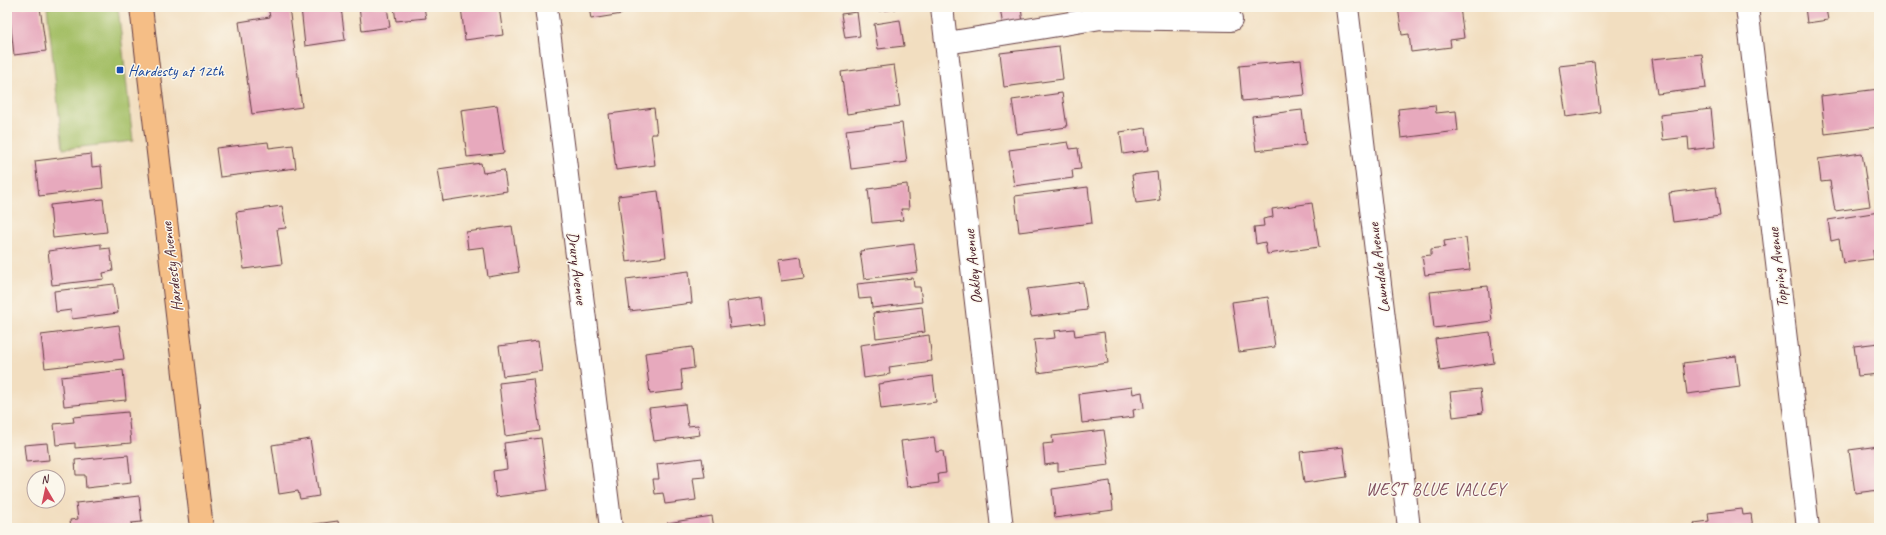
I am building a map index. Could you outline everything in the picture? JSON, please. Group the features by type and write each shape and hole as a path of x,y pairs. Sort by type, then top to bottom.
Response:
{"main road":[{"name":"Hardesty Avenue","path":"141,7 202,528"}],"street":[{"name":"Drury Avenue","path":"546,7 611,528"},
{"name":"Oakley Avenue","path":"942,7 1002,528"},
{"name":"Lawndale Avenue","path":"1347,7 1409,528"},
{"name":"Topping Avenue","path":"1747,7 1808,528"},
{"path":"947,43 1101,18 1231,20"}],"green space":[{"path":"47,7 118,7 133,141 63,149"}],"building":[{"path":"40,7 46,51 14,55 9,9"},
{"path":"268,7 289,7 302,107 252,114 239,22 270,17"},
{"path":"301,7 341,7 345,40 305,46"},
{"path":"359,7 387,7 390,27 362,31"},
{"path":"394,7 424,7 426,18 396,21"},
{"path":"461,7 499,7 503,35 465,40"},
{"path":"589,7 621,7 622,14 591,19"},
{"path":"879,7 894,7 895,9 879,11"},
{"path":"1000,7 1021,7 1023,24 1003,27"},
{"path":"1398,7 1460,7 1464,38 1450,40 1451,47 1411,52 1409,34 1402,35"},
{"path":"1805,7 1837,8 1826,9 1828,20 1807,23"},
{"path":"857,12 860,36 845,38 841,14"},
{"path":"900,20 904,46 878,49 874,24"},
{"path":"1059,46 1063,79 1004,87 1000,53"},
{"path":"1702,54 1706,88 1657,94 1652,59"},
{"path":"1301,60 1305,95 1242,101 1239,66"},
{"path":"1594,62 1600,112 1566,117 1559,66"},
{"path":"894,65 900,106 847,114 841,72"},
{"path":"1879,89 1879,127 1825,134 1821,96"},
{"path":"1062,93 1067,127 1017,134 1012,100"},
{"path":"497,105 504,153 467,157 461,110"},
{"path":"1435,105 1436,113 1456,111 1458,131 1401,138 1398,109"},
{"path":"654,108 657,134 651,134 655,165 616,170 609,114"},
{"path":"1711,109 1715,147 1689,150 1688,137 1663,140 1660,115"},
{"path":"1302,110 1306,145 1256,151 1252,116"},
{"path":"902,123 907,162 851,169 846,130"},
{"path":"1146,128 1149,150 1123,154 1120,132"},
{"path":"268,142 269,148 293,145 296,168 220,177 216,148"},
{"path":"1068,142 1070,149 1078,148 1081,169 1072,170 1073,178 1014,186 1009,150"},
{"path":"1862,153 1870,206 1835,211 1830,181 1821,182 1818,159"},
{"path":"91,154 92,167 101,166 103,188 39,196 35,161"},
{"path":"481,163 483,173 504,170 507,191 443,201 438,169"},
{"path":"1157,172 1160,200 1136,203 1132,175"},
{"path":"907,184 909,209 901,209 903,220 872,223 868,189"},
{"path":"1088,187 1092,223 1019,232 1015,196"},
{"path":"1716,187 1720,216 1673,222 1669,193"},
{"path":"658,191 666,257 626,262 618,196"},
{"path":"103,199 107,232 53,238 50,205"},
{"path":"1312,203 1319,247 1267,254 1265,242 1256,244 1254,227 1264,226 1263,219 1273,217 1272,209"},
{"path":"282,206 286,228 277,229 282,264 244,269 236,212"},
{"path":"1879,212 1879,250 1873,251 1874,259 1843,263 1839,239 1831,241 1828,220"},
{"path":"512,226 519,272 488,277 484,247 468,249 466,232"},
{"path":"1466,238 1470,270 1425,275 1422,256 1431,255 1431,249 1445,247 1444,241"},
{"path":"101,244 101,249 110,248 113,271 103,273 104,279 52,285 48,251"},
{"path":"914,244 918,272 864,279 860,251"},
{"path":"801,257 804,278 781,281 778,260"},
{"path":"689,271 692,303 630,311 626,279"},
{"path":"913,278 914,287 920,287 922,302 872,308 871,298 859,299 857,284"},
{"path":"1083,282 1087,310 1031,317 1027,289"},
{"path":"114,284 118,313 72,319 71,310 56,312 54,291"},
{"path":"1488,286 1492,321 1434,328 1430,292"},
{"path":"762,297 765,324 730,328 727,302"},
{"path":"1268,297 1275,347 1239,352 1232,302"},
{"path":"922,307 925,332 876,338 873,313"},
{"path":"119,325 124,359 45,368 41,335"},
{"path":"1074,329 1075,336 1104,332 1108,363 1038,373 1034,340 1055,338 1054,331"},
{"path":"1490,332 1494,363 1440,371 1435,339"},
{"path":"929,335 932,361 889,367 890,374 864,378 860,345"},
{"path":"538,341 542,371 503,376 499,346"},
{"path":"1879,343 1879,374 1858,376 1854,346"},
{"path":"692,347 694,368 681,370 683,390 650,394 645,353"},
{"path":"1736,356 1740,387 1687,394 1683,363"},
{"path":"123,370 126,400 64,406 61,377"},
{"path":"933,376 936,402 881,409 878,384"},
{"path":"533,379 540,431 505,436 499,383"},
{"path":"1132,387 1133,394 1142,392 1144,408 1133,410 1134,417 1082,423 1079,394"},
{"path":"1480,389 1483,413 1453,417 1450,392"},
{"path":"685,404 688,426 698,425 700,435 654,441 649,408"},
{"path":"128,412 131,443 75,448 75,443 56,445 54,424 74,422 73,417"},
{"path":"1104,430 1109,465 1058,471 1058,463 1045,465 1043,444 1053,443 1052,436"},
{"path":"934,437 936,452 943,451 946,473 938,474 939,483 907,487 901,441"},
{"path":"541,438 548,490 496,497 493,471 507,469 504,443"},
{"path":"310,439 319,496 300,499 298,491 279,494 272,445"},
{"path":"47,443 49,460 26,462 24,445"},
{"path":"1879,446 1879,490 1855,493 1849,450"},
{"path":"1343,447 1347,477 1304,483 1300,452"},
{"path":"128,455 131,483 86,488 85,475 76,475 75,460"},
{"path":"702,458 705,477 693,478 696,500 665,504 663,493 655,494 653,479 659,479 657,464"},
{"path":"1110,481 1113,510 1055,518 1052,489"},
{"path":"139,496 142,522 131,523 132,528 71,528 70,520 78,519 76,503"},
{"path":"1742,509 1743,515 1751,514 1753,528 1695,528 1694,523 1709,521 1708,513"},
{"path":"712,516 714,528 668,528 667,523"},
{"path":"338,521 339,528 292,528 292,527"}],"place":[{"name":"Hardesty at 12th","path":"120,70"}],"district":[{"name":"WEST BLUE VALLEY","path":"1436,489"}]}
